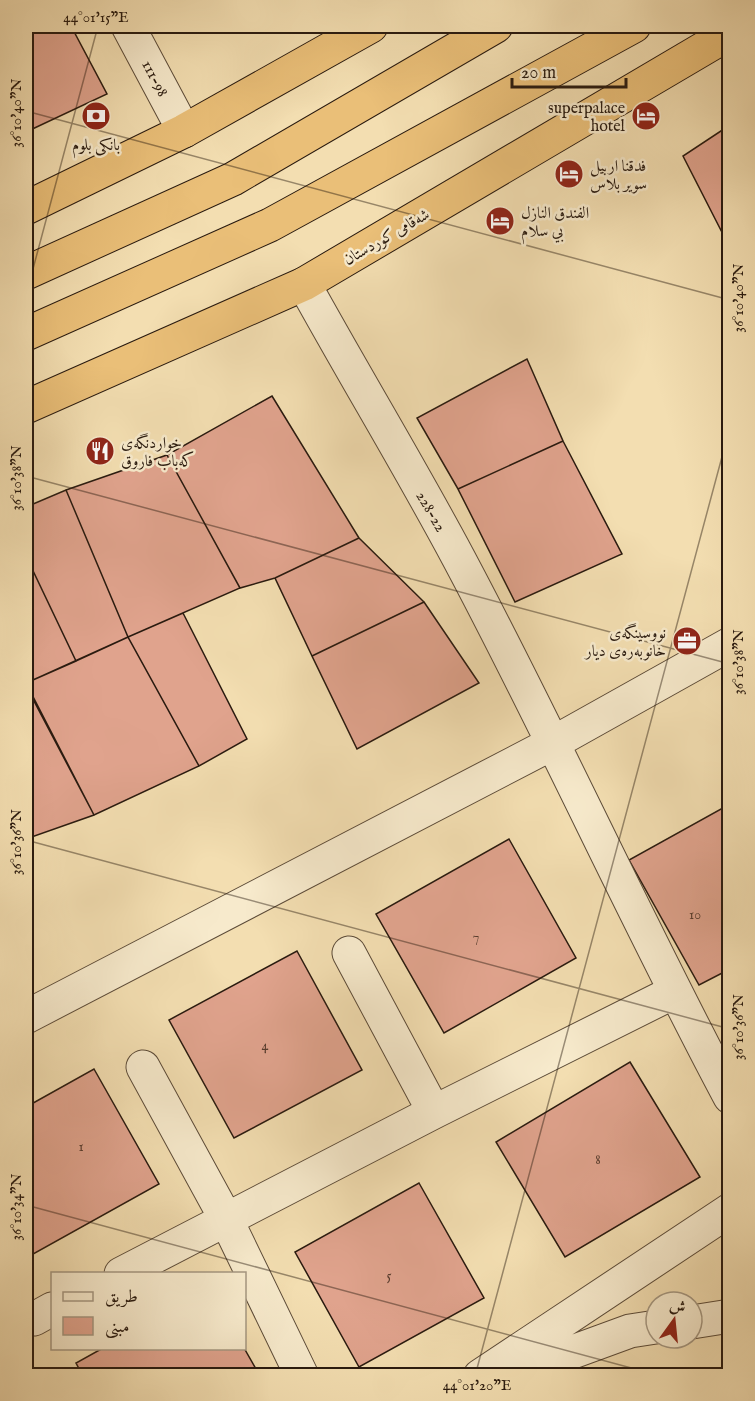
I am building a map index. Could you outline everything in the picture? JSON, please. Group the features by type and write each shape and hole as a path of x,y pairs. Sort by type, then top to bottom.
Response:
{"highway":[{"path":"26,208 184,131 371,26"},
{"path":"26,273 233,179 496,26"},
{"path":"26,334 270,225 634,26"},
{"name":"شەقامی کوردستان","path":"26,407 304,284 729,33"}],"street":[{"name":"111-98","path":"128,26 184,131"},
{"name":"228-22","path":"304,284 458,556 553,742 674,992 729,1097"},
{"path":"26,1017 553,742 729,644"},
{"path":"349,952 434,1112"},
{"path":"125,1272 434,1112 674,992"},
{"path":"143,1067 226,1219 302,1376"},
{"path":"480,1376 729,1210"},
{"path":"704,1320 729,1316"},
{"path":"514,1374 630,1330 644,1328"}],"building":[{"path":"26,26 71,26 107,94 26,132"},
{"path":"730,125 730,248 683,156"},
{"path":"527,359 563,441 458,489 417,418"},
{"path":"272,396 359,538 275,578 240,588 167,455"},
{"path":"563,441 622,554 515,602 458,489"},
{"path":"167,455 240,588 128,637 66,490"},
{"path":"66,490 128,637 76,661 26,556 26,507"},
{"path":"359,538 424,602 312,656 275,578"},
{"path":"26,556 76,661 26,683"},
{"path":"424,602 479,683 357,749 312,656"},
{"path":"183,613 247,739 199,766 128,637"},
{"path":"128,637 199,766 94,815 26,683"},
{"path":"26,686 94,815 26,839"},
{"path":"730,804 730,969 699,985 629,860"},
{"path":"509,839 576,958 444,1033 376,914"},
{"path":"297,951 362,1070 234,1138 169,1020"},
{"path":"630,1062 700,1177 565,1257 496,1142"},
{"path":"94,1069 159,1184 26,1258 26,1107"},
{"path":"419,1183 484,1298 359,1367 295,1252"},
{"path":"99,1350 245,1350 260,1376 83,1376 76,1363"}],"place":[{"name":"بانکی بلوم","path":"96,116"},
{"name":"superpalace hotel","path":"646,116"},
{"name":"فدقنا اربيل سوير بلاس","path":"569,174"},
{"name":"الفندق النازل بي سلام","path":"500,221"},
{"name":"خواردنگەی کەباب فاروق","path":"100,451"},
{"name":"نووسینگەی خانوبەرەی دیار","path":"687,641"}]}
